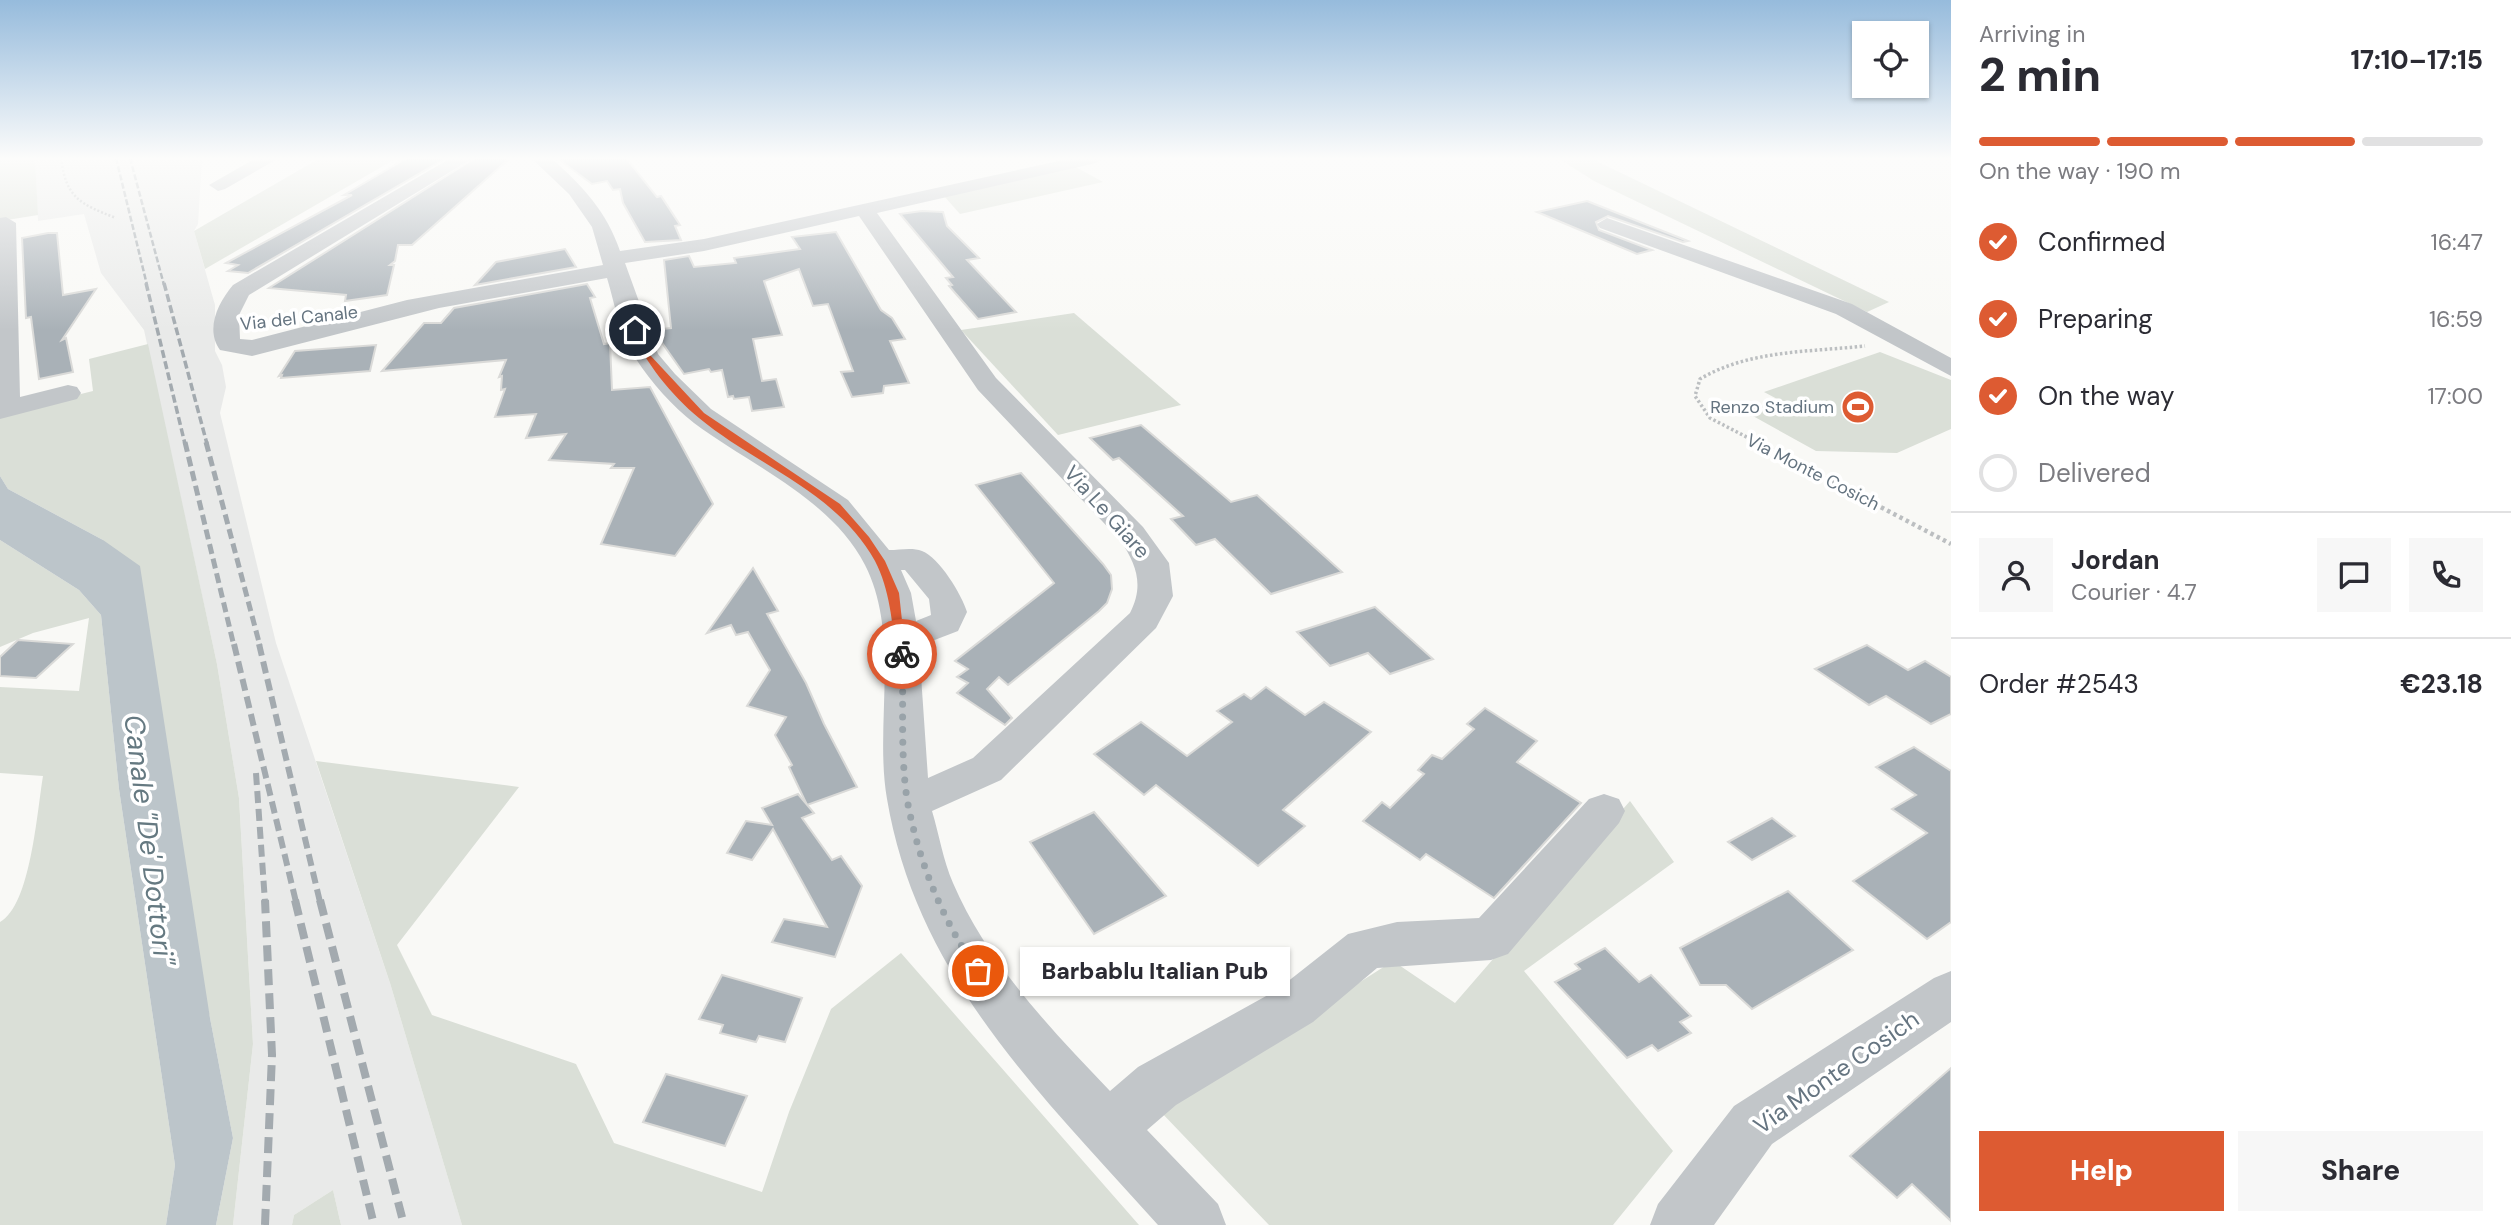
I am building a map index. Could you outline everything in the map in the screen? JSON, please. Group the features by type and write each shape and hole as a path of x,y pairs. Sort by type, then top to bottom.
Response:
{"street":[{"path":"226,325 227,306 241,290 367,215"},
{"path":"594,215 602,228 612,265 646,356 701,415 837,507 880,561 894,593 901,636 907,797 930,883 964,952 1019,1031 1110,1127 1197,1225"},
{"name":"Via del Canale","path":"430,304 226,325 229,345 252,348 430,304 837,215"},
{"name":"Via Le Giare","path":"868,215 987,384 1132,534 1152,563 1156,596 1143,620 986,769 934,794 907,797"},
{"path":"6,223 3,410 68,393"},
{"path":"1607,224 1844,309 1951,368"},
{"path":"880,561 914,559 945,596 950,612 946,623 915,635 901,636"},
{"path":"1110,1127 1157,1086 1295,1006 1366,949 1397,943 1491,939 1604,811"},
{"name":"Via Monte Cosich","path":"1679,1225 1753,1125 1951,994"}],"path":[{"path":"109,215 116,218"},
{"name":"Via Monte Cosich","path":"1871,324 1878,341 1873,344 1761,357 1718,366 1709,371 1695,388 1696,402 1710,418 1951,544"}],"shaded area":[{"path":"0,215 37,215 7,220 0,387"},
{"path":"38,215 76,215 38,221"},
{"path":"84,215 199,215 194,231 215,305 215,351 222,365 226,387 220,413 276,643 390,983 462,1225 341,1225 333,1190 294,1215 292,1225 233,1225 253,1044 239,798 217,664 144,330 101,273"},
{"path":"221,215 298,215 205,269 194,231"},
{"path":"1665,215 1709,215 1889,302 1867,312"},
{"path":"1074,313 1181,405 1058,435 961,330"},
{"path":"148,344 217,664 239,798 253,1044 233,1225 216,1225 233,1138 210,1018 103,540 8,489 0,476 0,414 93,391 89,359"},
{"name":"Renzo Stadium","path":"1880,352 1951,380 1951,429 1897,453 1816,451 1744,411 1783,402 1764,392"},
{"path":"0,540 79,590 101,615 119,789 175,1165 166,1225 0,1225 0,922 11,912 26,878 43,776 0,773 0,687 79,691 89,618 33,633 0,647"},
{"path":"316,761 519,787 397,945 432,1015 576,1064 614,1143 762,1192 789,1112 831,1009 901,953 1139,1225 462,1225 390,983"},
{"path":"1630,801 1674,862 1524,971 1673,1151 1613,1225 1269,1225 1159,1110 1393,961 1455,1003"},
{"path":"333,1190 341,1225 292,1225 294,1215"}],"water":[{"name":"Canale \"De' Dottori\"","path":"0,476 8,489 103,540 140,566 210,1018 233,1138 216,1225 166,1225 175,1165 119,789 101,615 79,590 0,540"}],"building":[{"path":"315,215 348,215 248,273 228,271 238,265 226,263"},
{"path":"384,215 446,215 412,245 398,245 395,261 390,265 394,265 387,295 345,301 346,295 269,288"},
{"path":"630,215 674,215 680,225 675,226 681,240 645,242"},
{"path":"901,215 944,215 947,226 979,258 967,260 1016,312 978,319 949,286 952,285 946,278 953,277"},
{"path":"1545,215 1623,215 1688,241 1683,242 1608,216 1596,222 1599,230 1652,250 1637,254"},
{"path":"836,232 881,310 892,318 905,339 890,341 909,383 884,386 883,393 852,397 841,372 853,371 828,304 813,306 799,269 764,281 782,335 753,339 762,381 776,379 784,407 752,411 749,397 728,397 722,370 711,372 709,369 684,374 653,330 671,328 664,260 689,256 694,267 736,263 734,258 800,249 792,237"},
{"path":"57,233 63,295 96,289 62,340 66,338 73,372 39,379 31,317 26,318 22,238"},
{"path":"565,249 576,267 475,285 496,262"},
{"path":"587,284 595,297 590,298 604,344 610,343 612,390 650,387 713,504 675,556 601,544 634,468 611,468 614,464 549,460 566,434 526,438 536,414 495,417 505,389 501,390 502,376 499,377 506,360 382,371 424,323 441,323 454,308"},
{"path":"376,345 370,371 281,378 282,375 279,376 295,351"},
{"path":"1141,425 1231,502 1257,495 1342,572 1271,594 1215,539 1196,545 1171,519 1183,516 1119,458 1113,460 1090,438"},
{"path":"1021,473 1103,564 1111,575 1112,589 1107,603 1099,611 1008,685 999,677 987,689 1012,718 1005,725 957,693 968,683 957,677 968,669 955,661 1054,583 976,485"},
{"path":"753,568 778,611 767,614 806,683 857,787 807,805 789,767 792,765 775,735 786,717 747,706 770,670 748,632 736,635 731,625 707,633"},
{"path":"1375,607 1433,659 1390,674 1368,653 1330,666 1297,632"},
{"path":"18,640 73,644 36,678 0,676 0,657"},
{"path":"1867,645 1908,670 1925,661 1951,677 1951,714 1931,724 1886,696 1869,705 1815,669"},
{"path":"1266,687 1305,715 1324,702 1371,732 1283,810 1305,826 1258,866 1156,785 1144,795 1094,754 1141,722 1187,756 1232,722 1217,711 1244,694 1251,699"},
{"path":"1485,708 1537,741 1517,762 1581,803 1494,898 1426,854 1420,860 1363,821 1382,802 1390,808 1424,774 1418,770 1432,755 1442,759 1474,729 1467,724"},
{"path":"1914,747 1951,771 1951,922 1927,939 1853,881 1927,833 1892,809 1916,795 1876,767"},
{"path":"798,794 814,813 802,818 832,860 841,856 862,886 835,957 772,942 784,919 827,927 773,829 752,860 727,853 746,821 772,825 762,808"},
{"path":"1094,812 1166,896 1094,934 1030,842"},
{"path":"1772,818 1795,836 1752,860 1728,842"},
{"path":"1788,891 1853,950 1752,1009 1726,985 1700,985 1680,948"},
{"path":"1605,948 1639,982 1651,975 1691,1016 1680,1022 1691,1033 1658,1051 1652,1045 1627,1058 1555,982 1580,969 1575,964"},
{"path":"722,975 802,998 785,1042 759,1036 756,1042 720,1033 723,1025 699,1019"},
{"path":"1951,1068 1951,1221 1912,1184 1897,1198 1850,1156"},
{"path":"666,1074 747,1096 725,1146 643,1122"}],"railway":[{"path":"130,215 147,285"},
{"path":"145,215 164,285"},
{"path":"146,283 185,444"},
{"path":"164,283 207,444"},
{"path":"185,442 234,646"},
{"path":"206,442 260,646"},
{"path":"234,644 296,902"},
{"path":"259,644 320,902"},
{"path":"256,773 265,902"},
{"path":"265,900 272,1055 265,1225"},
{"path":"295,900 374,1225"},
{"path":"320,900 404,1225"}],"way so far":[{"path":"902,654 907,797 916,838 930,883 964,952 978,971"}],"place":[{"name":"Renzo Stadium","path":"1858,407"},
{"name":"Barbablu Italian Pub","path":"978,971"}],"route":[{"path":"635,330 646,356 701,415 837,507 865,539 880,561 894,593 902,654"}]}
